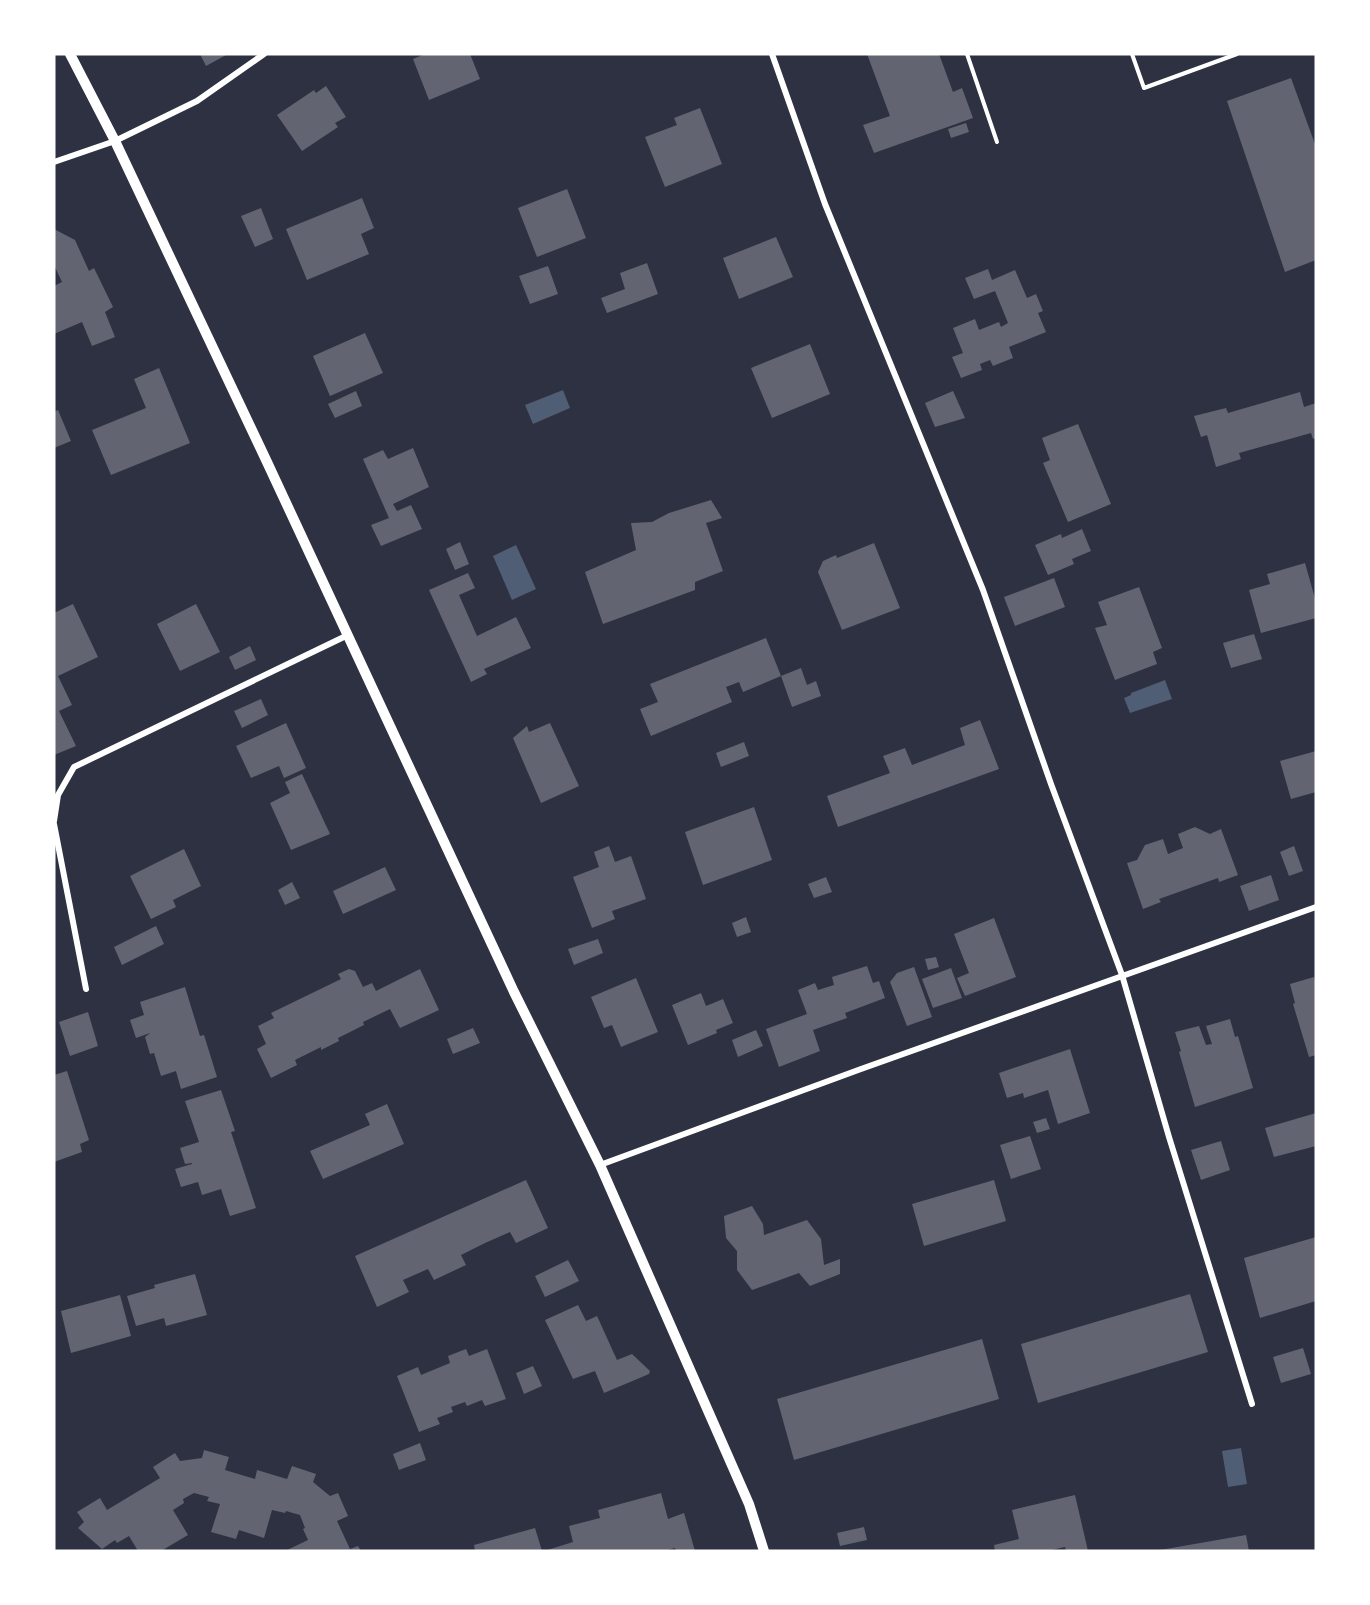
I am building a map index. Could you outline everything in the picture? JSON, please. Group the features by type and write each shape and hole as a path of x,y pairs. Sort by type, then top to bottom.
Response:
{"street":[{"path":"70,54 115,141 514,992 600,1166 749,1504 764,1551"},
{"path":"54,162 115,141 196,101 264,54"},
{"path":"772,54 820,194 983,591 1122,975 1169,1137 1252,1404"},
{"path":"86,989 54,822 58,795 74,766 348,635"},
{"path":"600,1166 1122,975 1316,907"}],"path":[{"path":"967,54 997,142"},
{"path":"1132,54 1144,88 1237,54"}],"water":[{"path":"563,390 570,408 533,424 525,405"},
{"path":"516,545 536,589 512,600 493,556"},
{"path":"1165,680 1172,699 1130,713 1124,698"},
{"path":"1241,1448 1247,1484 1228,1487 1222,1451"}],"building":[{"path":"200,54 228,54 206,66"},
{"path":"425,54 470,54 480,79 429,100 413,59"},
{"path":"867,54 939,54 953,92 962,88 973,118 874,153 863,125 890,116"},
{"path":"1291,78 1316,147 1316,260 1285,272 1227,101"},
{"path":"326,86 346,117 335,123 338,127 302,151 277,115 314,90 316,93"},
{"path":"700,108 722,164 665,187 645,137 677,125 674,118"},
{"path":"966,123 969,132 951,138 948,129"},
{"path":"567,189 586,238 537,257 518,208"},
{"path":"362,198 374,228 361,234 369,254 307,280 286,229"},
{"path":"261,208 273,239 255,247 241,216"},
{"path":"54,229 75,240 89,271 94,268 113,307 105,312 115,337 92,346 82,322 54,334 54,286 62,282 54,265"},
{"path":"776,237 793,277 739,299 723,258"},
{"path":"647,263 658,294 607,313 601,298 625,289 620,273"},
{"path":"548,266 558,294 530,304 519,276"},
{"path":"988,269 992,280 1015,270 1027,298 1036,294 1043,311 1038,313 1046,332 1009,347 1013,358 993,366 990,360 980,364 982,370 961,378 952,357 963,353 953,328 975,319 979,330 999,322 1001,327 1008,323 995,291 974,299 965,278"},
{"path":"365,333 383,373 330,396 313,356"},
{"path":"810,344 830,394 772,418 751,368"},
{"path":"159,368 190,443 111,475 92,430 146,408 134,379"},
{"path":"356,391 362,406 335,418 328,404"},
{"path":"953,391 965,418 935,427 925,403"},
{"path":"1300,392 1304,407 1316,403 1316,438 1313,439 1311,433 1239,453 1241,459 1216,467 1207,435 1201,437 1194,416 1226,408 1228,413"},
{"path":"58,410 71,441 54,448 54,412"},
{"path":"1078,424 1111,504 1068,522 1043,463 1050,460 1042,438"},
{"path":"413,448 429,487 393,504 397,511 411,505 422,529 381,546 371,525 389,518 363,459 383,450 388,459"},
{"path":"711,500 722,518 706,523 723,571 695,582 695,590 603,624 585,572 636,550 631,523 652,522 669,513"},
{"path":"1082,529 1091,551 1072,559 1074,564 1048,575 1035,545 1061,534 1062,538"},
{"path":"460,542 469,564 455,570 446,549"},
{"path":"874,543 900,608 842,630 818,572 823,561 836,555 837,558"},
{"path":"1305,563 1316,602 1316,618 1261,633 1249,590 1270,584 1267,574"},
{"path":"468,573 475,588 459,595 477,636 516,617 531,648 484,669 487,674 471,682 429,590"},
{"path":"1054,578 1065,607 1015,626 1004,597"},
{"path":"1139,587 1162,648 1153,652 1157,664 1115,680 1095,628 1107,625 1098,602"},
{"path":"73,604 98,657 58,676 72,705 59,711 76,746 54,755 54,613"},
{"path":"196,604 220,652 180,671 157,624"},
{"path":"1254,634 1262,659 1231,668 1223,643"},
{"path":"766,638 781,676 743,692 739,682 726,687 732,702 651,736 640,709 658,702 650,684"},
{"path":"250,646 256,660 235,670 229,657"},
{"path":"801,668 807,685 816,681 821,696 792,707 781,676"},
{"path":"261,699 268,715 242,728 234,711"},
{"path":"980,720 999,769 838,827 827,796 890,773 883,756 905,748 912,765 965,745 960,728"},
{"path":"286,723 306,768 284,778 279,766 251,778 236,746"},
{"path":"550,723 579,786 541,803 513,738 527,726 529,732"},
{"path":"744,742 749,756 721,767 716,753"},
{"path":"1316,751 1316,792 1291,799 1280,761"},
{"path":"302,774 330,834 291,850 270,803 290,793 285,782"},
{"path":"754,807 772,860 703,885 685,832"},
{"path":"1195,827 1210,834 1221,829 1238,875 1219,882 1218,878 1159,899 1161,902 1143,909 1127,863 1137,860 1145,845 1163,839 1168,854 1183,848 1178,834"},
{"path":"609,846 615,862 631,856 646,899 612,911 615,919 592,928 573,877 599,867 594,852"},
{"path":"1294,846 1303,871 1289,876 1280,852"},
{"path":"184,849 201,886 173,900 176,907 151,919 130,876"},
{"path":"385,867 396,890 343,914 333,891"},
{"path":"1271,875 1279,900 1249,911 1240,886"},
{"path":"826,877 832,892 814,898 808,884"},
{"path":"292,882 300,898 285,905 278,890"},
{"path":"746,917 751,932 737,937 732,923"},
{"path":"994,918 1016,977 965,996 957,978 969,973 954,934"},
{"path":"156,926 164,944 122,965 114,947"},
{"path":"598,939 603,953 574,965 568,949"},
{"path":"936,957 939,967 928,970 925,959"},
{"path":"867,966 873,983 879,981 885,998 845,1013 847,1018 813,1030 820,1051 779,1067 766,1029 807,1014 798,990 815,983 818,990 834,985 832,977"},
{"path":"914,967 932,1017 907,1026 890,982 897,973"},
{"path":"951,968 962,998 933,1008 922,979"},
{"path":"349,969 355,971 363,987 372,983 376,991 420,969 439,1010 400,1028 390,1009 363,1022 364,1025 338,1038 339,1041 295,1060 297,1065 271,1078 257,1049 266,1044 258,1026 274,1018 271,1013 341,979 338,974"},
{"path":"1314,977 1316,984 1316,1055 1309,1057 1293,1004 1295,1003 1290,984"},
{"path":"636,978 658,1032 621,1047 612,1025 604,1028 591,997"},
{"path":"185,987 200,1036 204,1035 217,1077 181,1089 176,1071 161,1076 154,1053 150,1054 145,1037 150,1033 136,1038 130,1020 144,1015 140,1002"},
{"path":"701,993 706,1006 723,999 733,1023 716,1030 717,1033 688,1045 672,1005"},
{"path":"88,1012 98,1046 70,1056 59,1022"},
{"path":"1230,1019 1235,1037 1238,1036 1253,1088 1195,1107 1175,1032 1199,1026 1206,1045 1212,1044 1206,1026"},
{"path":"473,1028 480,1043 453,1054 447,1039"},
{"path":"756,1030 763,1046 738,1057 732,1040"},
{"path":"1070,1049 1090,1113 1058,1124 1048,1090 1024,1098 1023,1093 1007,1098 999,1073"},
{"path":"67,1071 89,1140 80,1144 82,1152 54,1162 54,1075"},
{"path":"221,1090 235,1131 231,1132 256,1208 230,1216 221,1189 202,1195 198,1182 181,1187 175,1169 192,1164 185,1164 180,1148 199,1142 185,1101"},
{"path":"387,1104 404,1144 323,1179 310,1151 370,1125 365,1114"},
{"path":"1316,1113 1316,1146 1274,1157 1265,1128"},
{"path":"1046,1118 1050,1129 1037,1133 1033,1122"},
{"path":"1030,1136 1041,1169 1011,1179 1000,1145"},
{"path":"1221,1141 1230,1170 1201,1180 1191,1150"},
{"path":"526,1180 548,1228 516,1243 510,1232 485,1243 461,1255 466,1265 434,1280 428,1269 403,1280 409,1292 377,1307 355,1256"},
{"path":"994,1180 1006,1221 924,1246 912,1204"},
{"path":"752,1206 763,1224 764,1235 807,1220 821,1239 824,1265 840,1259 840,1274 810,1286 799,1273 752,1290 737,1270 737,1251 726,1238 724,1216"},
{"path":"1316,1237 1316,1301 1260,1318 1244,1258"},
{"path":"568,1260 579,1281 545,1297 535,1276"},
{"path":"195,1274 207,1315 166,1326 164,1318 136,1326 127,1296 155,1288 154,1285"},
{"path":"1190,1294 1208,1352 1038,1403 1021,1344"},
{"path":"120,1295 131,1336 71,1353 61,1311"},
{"path":"578,1305 586,1321 597,1316 617,1360 632,1354 650,1371 649,1374 604,1393 595,1371 573,1379 545,1320"},
{"path":"982,1339 999,1399 794,1460 777,1399"},
{"path":"1303,1348 1311,1374 1281,1383 1273,1357"},
{"path":"466,1349 469,1356 487,1349 506,1399 485,1406 482,1400 467,1406 465,1402 451,1407 453,1412 437,1418 440,1424 419,1432 397,1376 418,1367 421,1375 450,1363 448,1356"},
{"path":"533,1366 542,1386 524,1394 516,1373"},
{"path":"420,1443 426,1460 399,1470 393,1454"},
{"path":"204,1450 229,1457 225,1470 255,1479 257,1470 287,1479 292,1466 316,1474 313,1482 330,1496 338,1493 348,1516 337,1521 350,1549 358,1546 361,1551 285,1551 308,1540 300,1515 286,1511 285,1513 272,1510 264,1538 239,1530 236,1539 211,1532 220,1504 207,1501 209,1497 194,1493 183,1499 184,1503 173,1510 188,1535 161,1551 138,1551 129,1536 117,1543 115,1540 102,1549 78,1528 84,1522 77,1512 100,1498 107,1510 160,1478 153,1467 175,1453 180,1461 202,1458"},
{"path":"661,1493 668,1519 684,1513 695,1551 676,1551 675,1548 664,1551 544,1551 573,1542 569,1526 600,1518 598,1510"},
{"path":"1075,1495 1088,1551 1066,1551 1065,1547 1047,1551 995,1551 994,1545 1019,1539 1012,1510"},
{"path":"864,1527 867,1540 840,1546 837,1533"},
{"path":"535,1528 542,1551 475,1551 474,1545"},
{"path":"1246,1535 1249,1551 1160,1551 1160,1550"}]}
